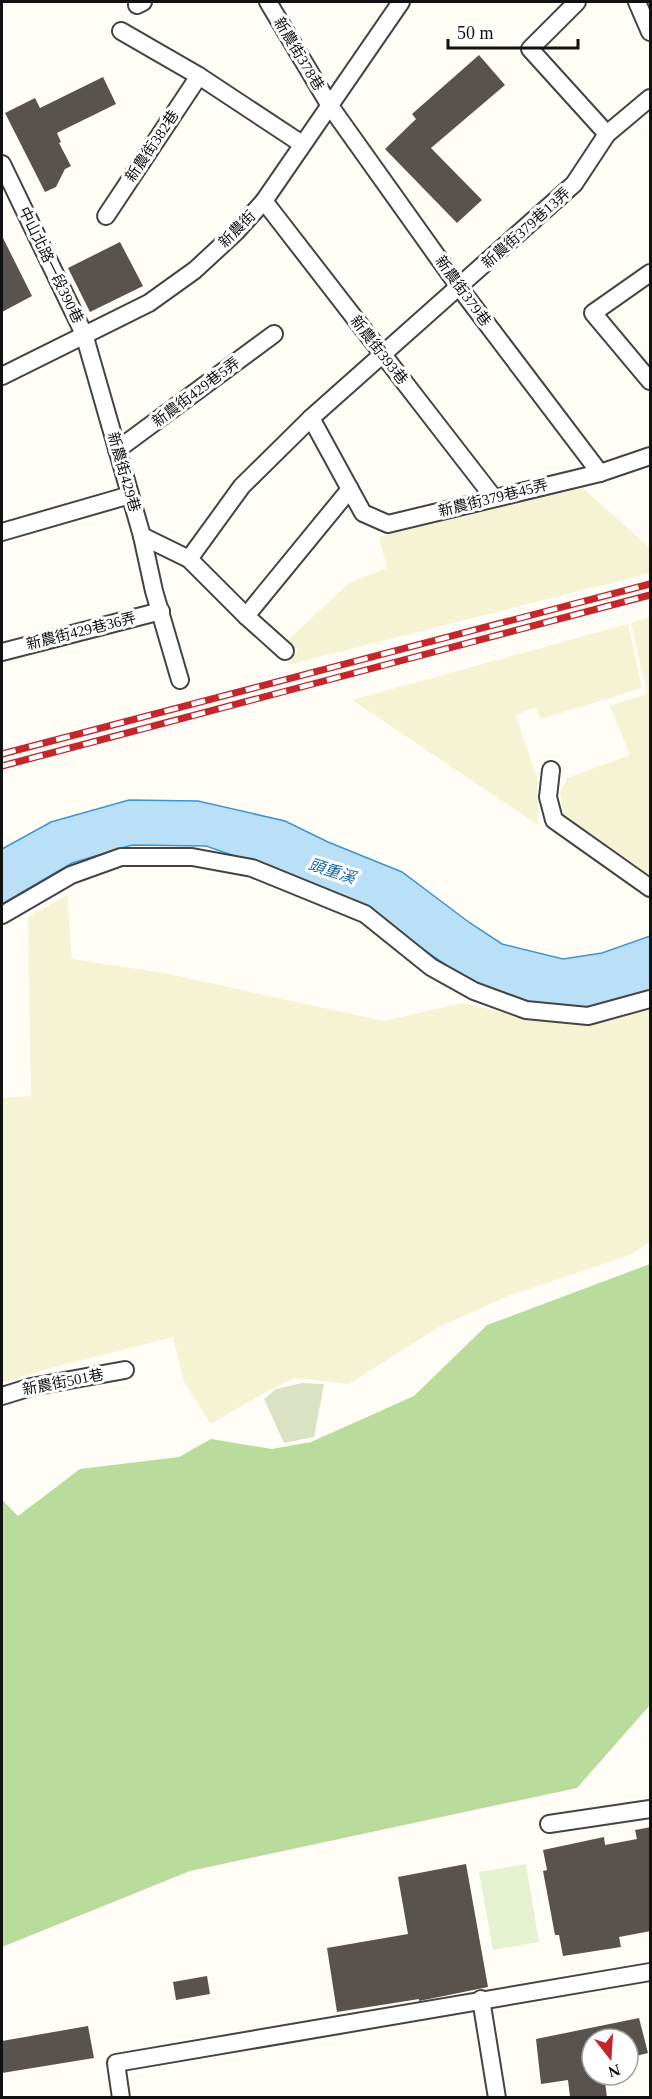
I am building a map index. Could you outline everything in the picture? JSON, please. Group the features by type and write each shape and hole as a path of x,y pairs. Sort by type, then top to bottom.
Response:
{"street":[{"name":"新農街378巷","path":"268,2 330,106"},
{"name":"新農街","path":"2,376 149,303 186,277 236,232 264,201 400,2"},
{"path":"577,2 530,49 607,135"},
{"path":"638,2 651,32"},
{"path":"121,31 199,76 302,144"},
{"name":"新農街382巷","path":"106,216 199,76"},
{"name":"新農街379巷13弄","path":"189,559 242,486 311,418 574,184 607,135 651,98"},
{"name":"新農街379巷","path":"330,106 459,287 600,473"},
{"name":"中山北路一段390巷","path":"2,164 84,334"},
{"name":"新農街393巷","path":"264,201 494,498"},
{"path":"651,273 594,313 651,381"},
{"name":"新農街429巷","path":"84,334 180,680"},
{"name":"新農街429巷5弄","path":"117,450 274,334"},
{"name":"新農街379巷45弄","path":"311,418 363,513 388,524 600,473 651,456"},
{"path":"246,615 350,489"},
{"path":"2,532 130,495"},
{"path":"142,537 189,559 285,651"},
{"name":"新農街429巷36弄","path":"2,652 161,611"},
{"path":"551,770 548,797 554,819 651,888"},
{"path":"2,915 71,875 121,857 192,857 252,868 365,914 431,968 474,991 526,1010 588,1016 651,999"},
{"name":"新農街501巷","path":"2,1396 30,1387 125,1370"},
{"path":"549,1824 651,1809"},
{"path":"121,2097 116,2063 481,1999 651,1972"},
{"path":"481,1999 497,2097"}],"shaded area":[{"path":"583,488 650,548 650,573 288,665 298,649 287,641 349,583 387,568 379,537"},
{"path":"650,617 650,876 563,813 560,792 567,778 630,755 610,706 647,694 631,623"},
{"path":"628,624 642,688 541,719 535,707 516,716 537,778 538,825 352,700"},
{"path":"67,895 72,959 164,973 384,1021 462,1003 525,1017 650,1005 650,1242 630,1255 508,1296 439,1327 349,1384 294,1378 211,1424 184,1382 173,1337 2,1382 2,1098 31,1096 28,917"}],"green space":[{"path":"650,1264 650,1705 577,1788 190,1871 2,1947 2,1500 18,1516 80,1469 179,1457 211,1439 272,1449 311,1442 414,1396 487,1325"},
{"path":"302,1383 324,1384 314,1437 284,1443 264,1399 276,1389"},
{"path":"526,1864 539,1942 493,1950 479,1872"}],"water":[{"name":"頭重溪","path":"129,800 198,801 285,821 328,842 402,872 502,944 563,959 602,953 650,936 650,993 590,1008 548,1006 509,997 483,988 404,936 252,862 206,846 132,845 72,863 2,904 2,849 51,822"}],"building":[{"path":"479,55 505,85 431,148 482,200 457,223 385,149 416,119 412,114"},
{"path":"103,77 116,104 57,133 61,142 59,143 71,166 65,169 56,187 45,192 5,113 35,98 40,108"},
{"path":"2,236 32,296 2,312"},
{"path":"120,242 143,286 90,312 68,268"},
{"path":"651,1827 651,1931 619,1937 621,1947 563,1956 559,1935 555,1935 543,1871 547,1870 543,1850 604,1837 605,1845 637,1839 635,1830"},
{"path":"466,1864 488,1987 419,2001 419,1999 337,2012 327,1948 408,1934 398,1877"},
{"path":"207,1976 210,1994 176,2000 173,1982"},
{"path":"639,2018 648,2053 640,2055 640,2027 595,2027"},
{"path":"88,2026 94,2058 2,2073 2,2041"},
{"path":"580,2030 580,2087 606,2087 607,2097 570,2097 568,2080 541,2084 536,2039"}],"railway":[{"path":"2,754 650,584"},
{"path":"2,766 650,595"}]}
